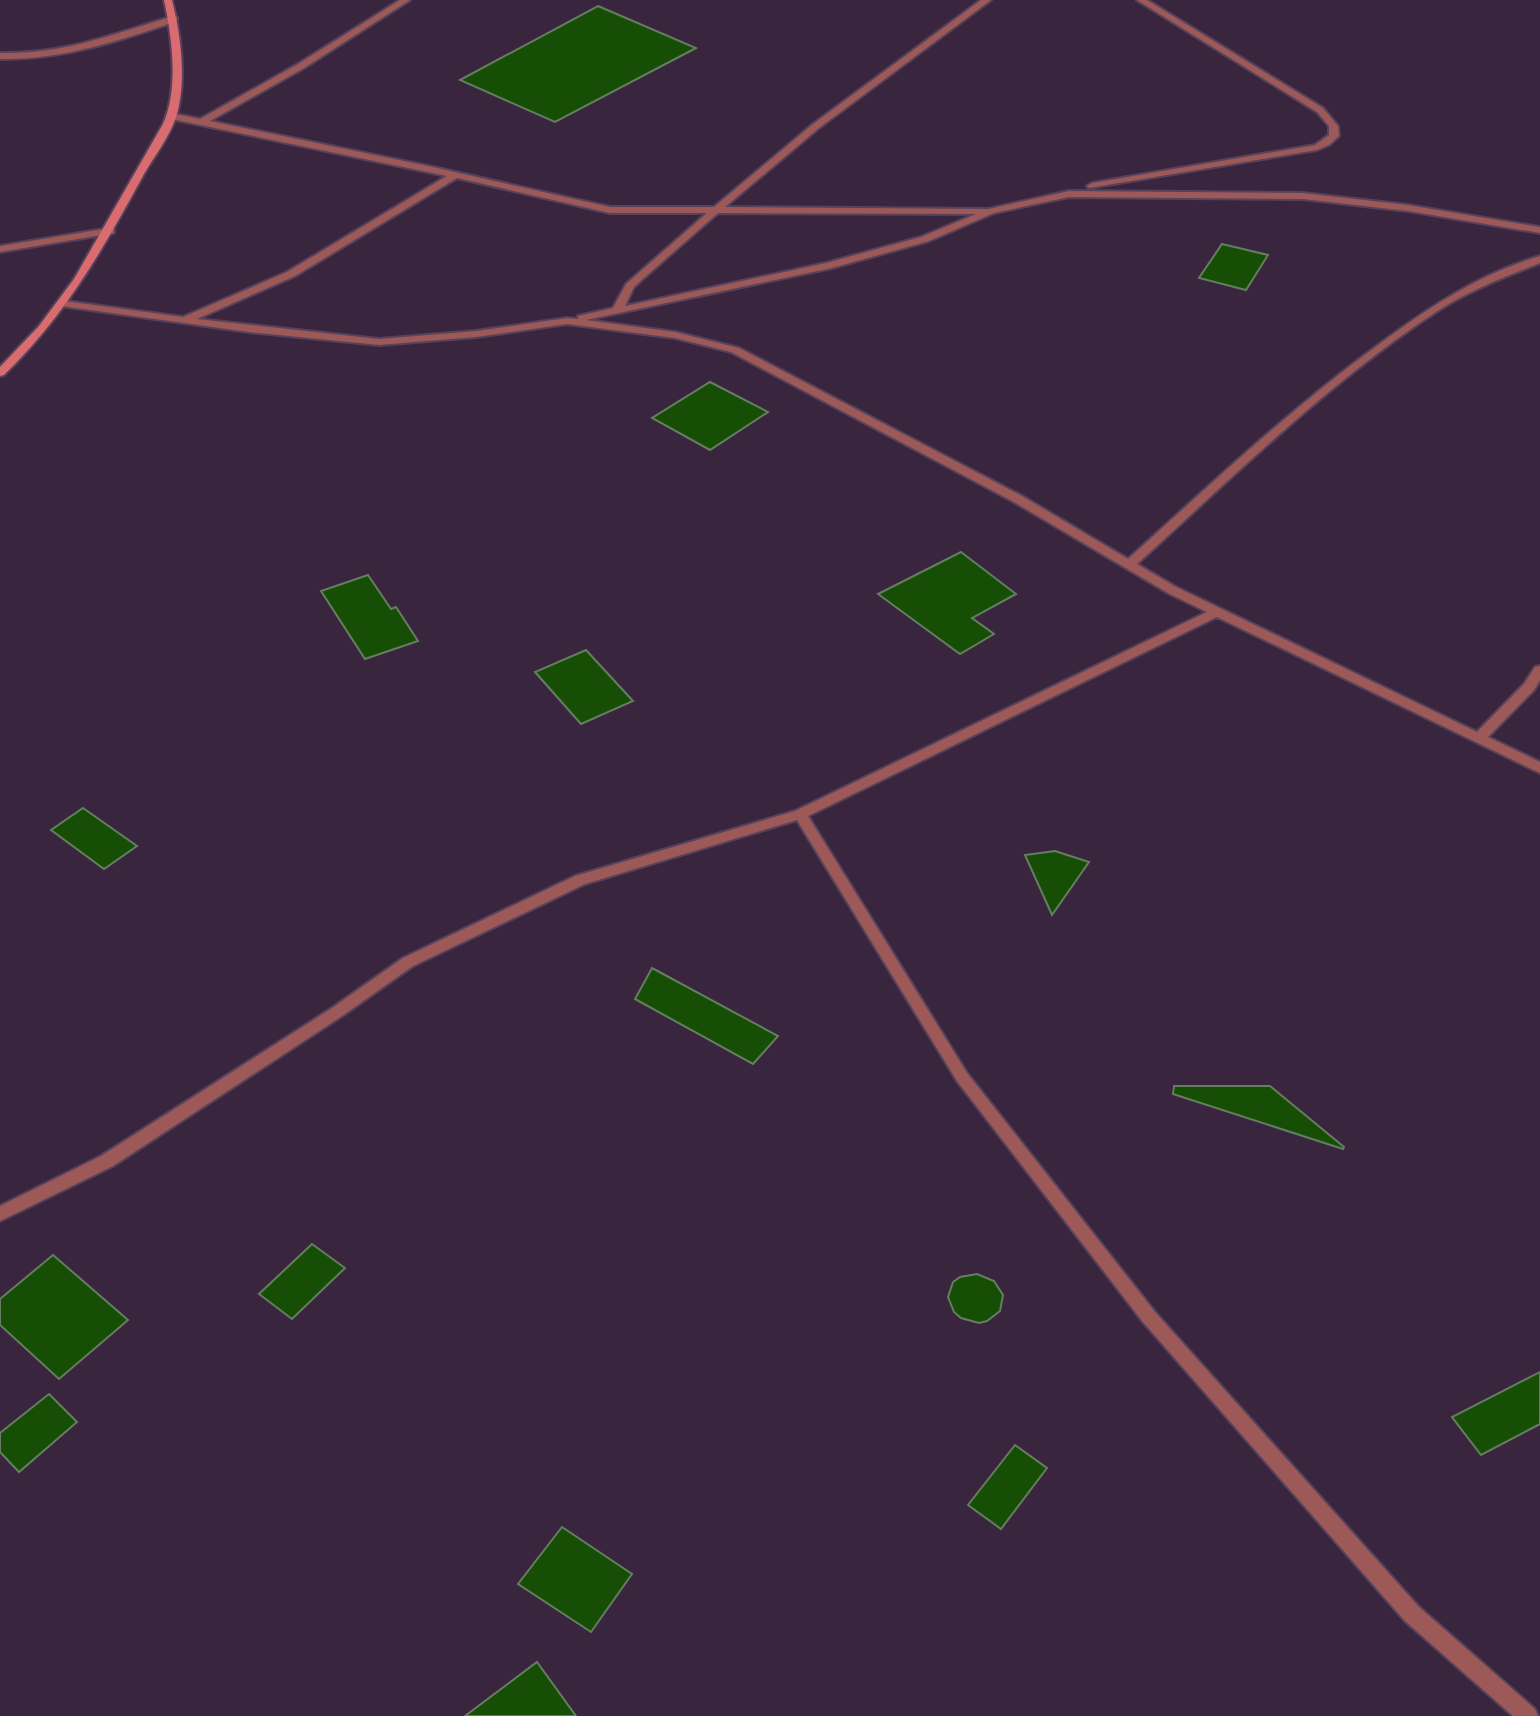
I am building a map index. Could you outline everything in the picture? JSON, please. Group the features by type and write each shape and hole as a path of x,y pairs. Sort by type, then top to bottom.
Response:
{"street":[{"path":"0,373 65,304 110,231 171,116 175,71 174,19 169,0"},
{"path":"202,122 302,66 406,0"},
{"path":"616,312 630,286 716,210 816,126 987,0"},
{"path":"65,304 299,335 379,342 476,334 616,312 828,266 925,239 991,211 1128,179 1317,147 1334,138 1332,121 1320,110 1141,0"},
{"path":"0,56 28,58 69,53 174,19"},
{"path":"171,116 610,210 991,211"},
{"path":"186,320 291,274 455,175"},
{"path":"1069,194 1303,196 1408,208 1540,230"},
{"path":"0,249 110,231"},
{"path":"1129,565 1297,412 1353,368 1435,308 1474,285 1540,259"},
{"path":"567,320 674,335 735,350 1018,499 1129,565 1217,612 1540,768"},
{"path":"0,1214 107,1161 337,1012 408,962 580,880 800,814 1217,612"},
{"path":"1479,738 1529,687 1540,670"},
{"path":"800,814 962,1077 1149,1317 1412,1614 1528,1716"}],"building":[{"path":"598,6 696,48 555,122 460,80"},
{"path":"1222,244 1268,255 1246,290 1199,278"},
{"path":"710,382 768,412 710,450 652,418"},
{"path":"961,552 1016,594 972,618 994,634 960,654 878,594"},
{"path":"368,575 391,609 396,607 418,641 365,659 321,591"},
{"path":"586,650 633,701 581,724 535,672"},
{"path":"83,808 137,846 104,869 51,830"},
{"path":"1055,851 1089,862 1052,915 1025,855"},
{"path":"652,968 778,1036 753,1064 635,999"},
{"path":"1174,1086 1270,1086 1344,1147 1343,1149 1173,1094"},
{"path":"312,1244 345,1268 292,1319 259,1294"},
{"path":"53,1255 128,1320 59,1379 0,1325 0,1299"},
{"path":"977,1274 994,1281 1003,1295 1000,1311 987,1321 979,1323 961,1318 954,1312 948,1297 953,1282 960,1277"},
{"path":"1540,1372 1540,1424 1481,1455 1452,1417"},
{"path":"49,1394 77,1422 19,1472 0,1452 0,1433"},
{"path":"1015,1445 1047,1468 1001,1529 968,1505"},
{"path":"562,1527 632,1574 591,1632 518,1584"},
{"path":"537,1662 576,1716 465,1716"}]}
